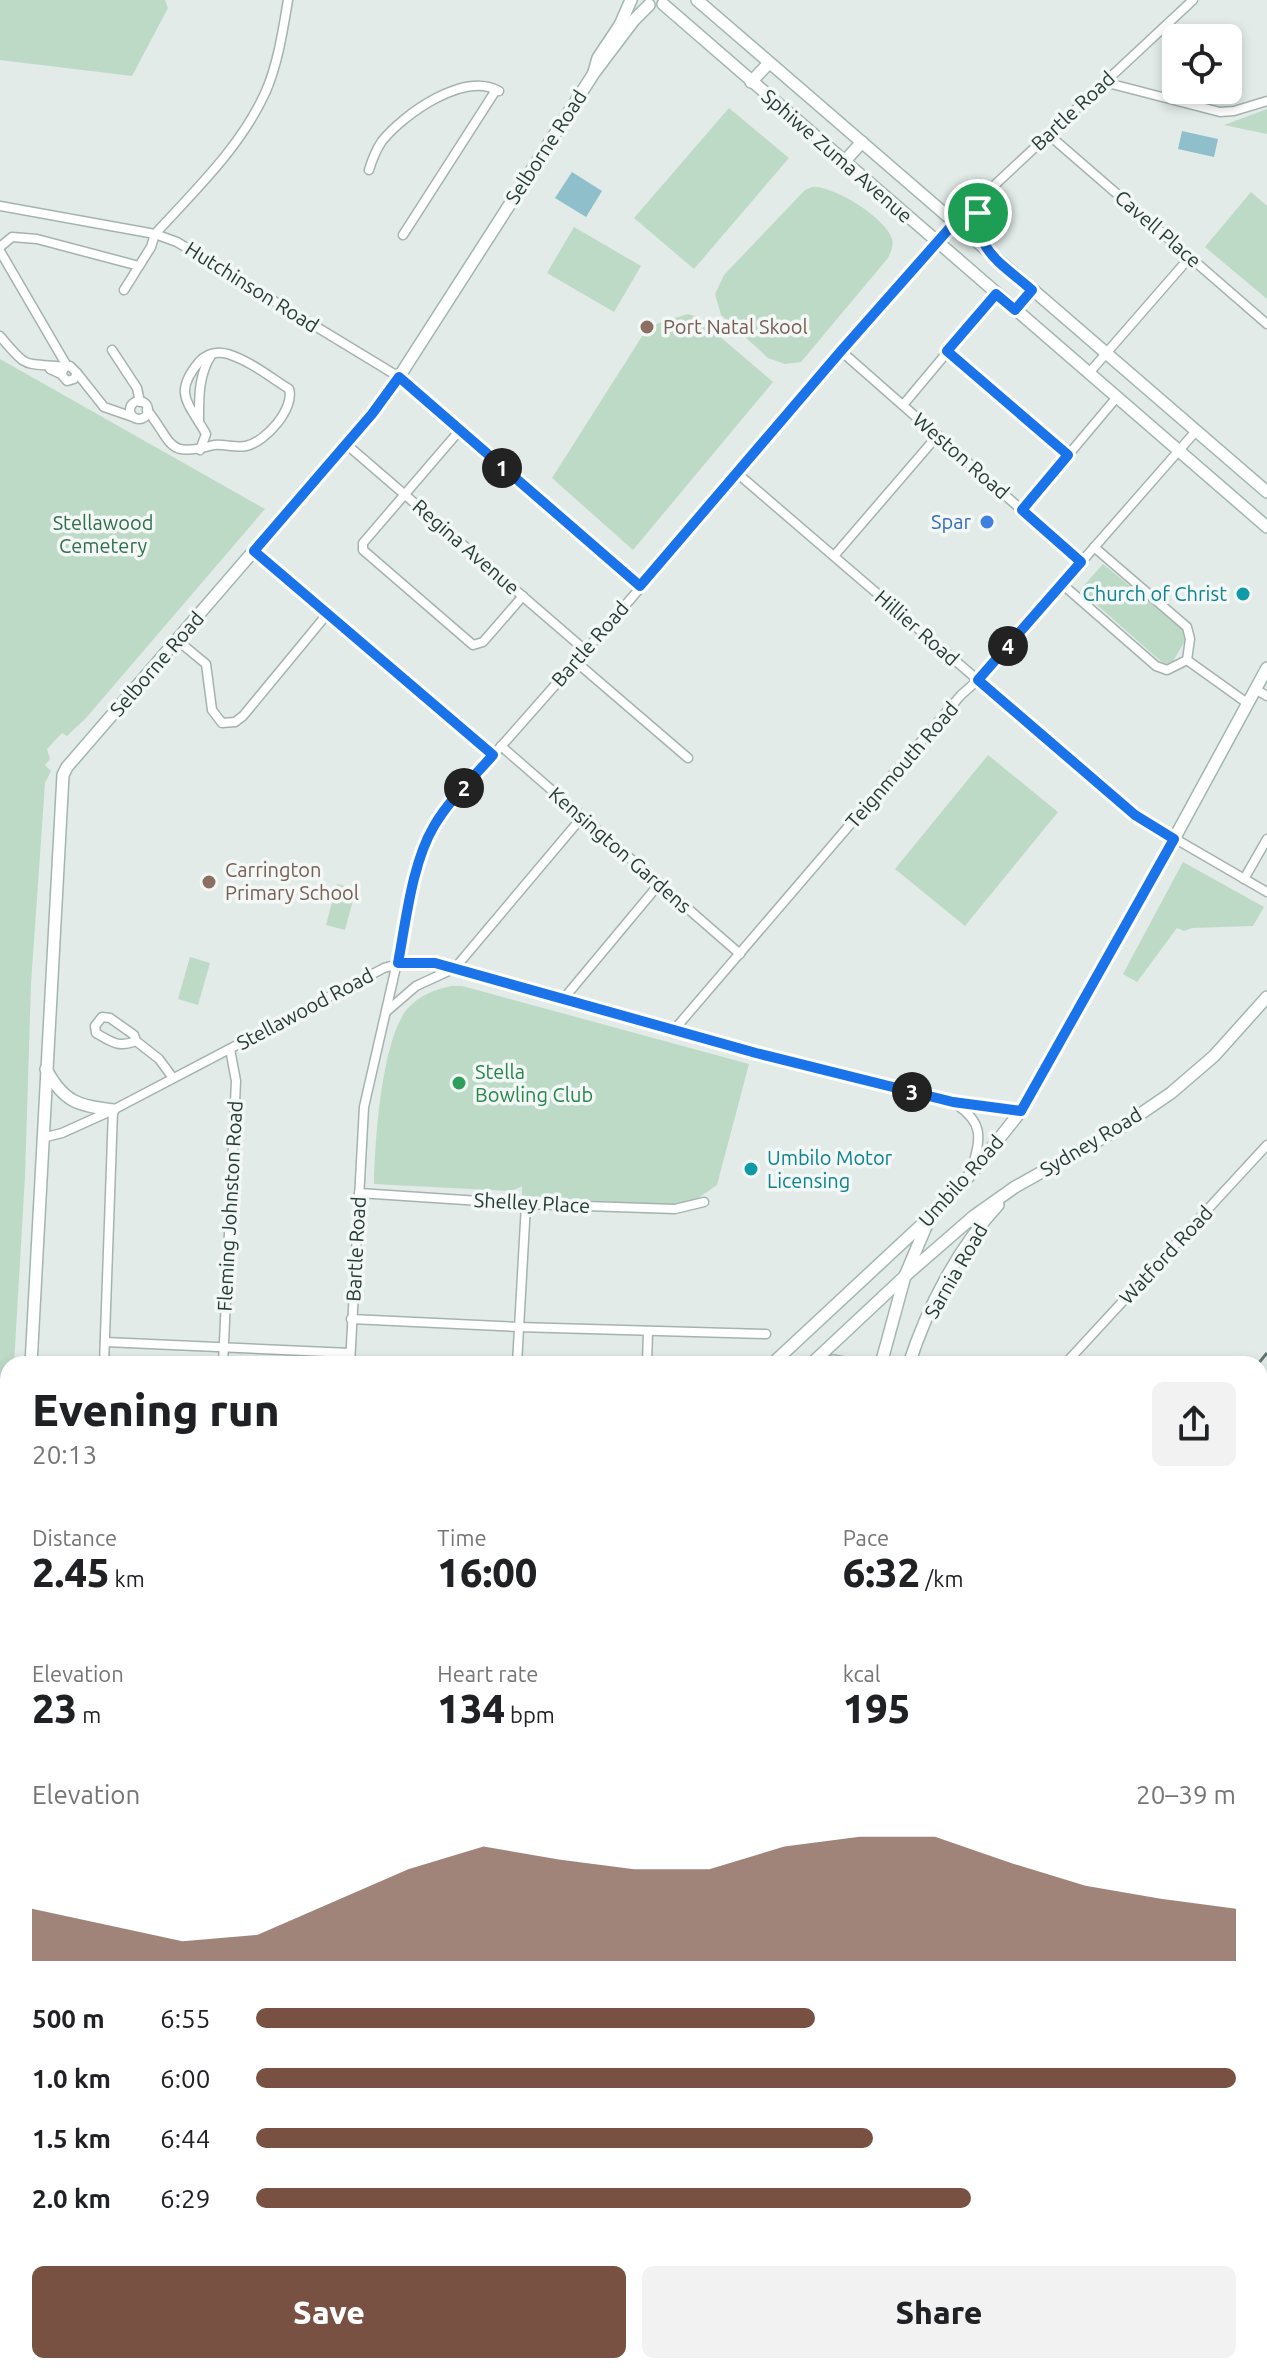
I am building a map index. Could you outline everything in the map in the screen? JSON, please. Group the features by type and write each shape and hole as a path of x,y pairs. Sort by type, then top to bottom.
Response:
{"street":[{"path":"124,290 155,234 221,162 258,106 270,80 288,0"},
{"name":"Selborne Road","path":"594,73 598,58 620,25 631,0"},
{"name":"Sphiwe Zuma Avenue","path":"697,0 1267,492"},
{"name":"Bartle Road","path":"350,1353 364,1107 427,839 453,801 936,242 983,194 1193,0"},
{"path":"644,3 666,2"},
{"name":"Sphiwe Zuma Avenue","path":"666,2 751,82 1178,451 1265,521"},
{"name":"Selborne Road","path":"31,1356 63,775 69,764 346,444 399,377 594,73 644,3"},
{"path":"751,82 769,63"},
{"path":"1104,82 1220,112 1267,101"},
{"path":"369,170 383,141 422,106 468,87 480,85 498,91 403,235"},
{"name":"Cavell Place","path":"1049,135 1267,324"},
{"path":"844,162 862,142"},
{"path":"983,194 977,224 984,249"},
{"name":"Hutchinson Road","path":"0,206 155,234 177,242 399,377 640,586"},
{"path":"65,372 0,249 12,237 37,239 139,266"},
{"path":"1089,373 1190,257"},
{"path":"1015,310 1032,290"},
{"path":"903,405 996,294"},
{"path":"0,336 23,363 65,372 104,407 157,427"},
{"path":"112,350 157,427 176,448 186,452 214,445 247,446 267,435 291,399 289,389 227,354 213,353 203,357 186,378 186,401 202,426 227,445"},
{"name":"Weston Road","path":"841,351 1081,562"},
{"path":"947,351 1068,455"},
{"path":"200,450 206,439 202,426 200,384 205,365 213,353"},
{"path":"65,372 72,367 88,390"},
{"path":"1022,510 1117,397"},
{"path":"119,412 140,402"},
{"path":"131,406 130,413 135,418"},
{"path":"135,418 145,417 147,410"},
{"path":"460,430 363,543 363,549 473,645 479,645 523,596"},
{"name":"Teignmouth Road","path":"674,1030 961,695 978,680 1196,431"},
{"path":"834,556 938,435"},
{"name":"Regina Avenue","path":"346,444 585,650"},
{"name":"Hillier Road","path":"737,473 1135,815 1267,892"},
{"path":"1094,547 1187,627 1190,646 1187,660"},
{"path":"254,551 493,755"},
{"path":"1062,584 1156,666 1167,670 1187,660"},
{"path":"177,640 206,664 214,715 222,723 230,723 243,716 328,613"},
{"path":"1187,660 1247,703"},
{"path":"575,661 688,758"},
{"name":"Umbilo Road","path":"781,1356 931,1216 971,1174 1021,1111 1267,668"},
{"path":"1255,689 1267,696"},
{"name":"Kensington Gardens","path":"501,746 740,954"},
{"path":"386,1011 416,986 455,968 583,816"},
{"path":"1244,879 1267,839"},
{"path":"565,997 660,883"},
{"name":"Stellawood Road","path":"42,1138 62,1133 113,1110 398,963 425,962 953,1102 1021,1111"},
{"name":"Sydney Road","path":"905,1276 974,1216 1015,1187 1117,1130 1171,1093 1214,1056 1267,997"},
{"path":"136,1041 115,1044 96,1033 95,1026 100,1018 108,1017 134,1035 136,1041 159,1059 173,1078"},
{"name":"Fleming Johnston Road","path":"224,1356 236,1081 230,1049"},
{"path":"46,1068 67,1099 113,1110 104,1356"},
{"path":"953,1102 976,1121 978,1132 971,1174"},
{"name":"Watford Road","path":"1072,1356 1267,1145"},
{"name":"Sarnia Road","path":"912,1356 923,1328 973,1235 1015,1187"},
{"name":"Shelley Place","path":"359,1193 526,1204 675,1209 704,1202"},
{"path":"517,1356 526,1204"},
{"name":"Sarnia Road","path":"883,1356 905,1276 931,1216"},
{"path":"820,1356 905,1276"},
{"path":"351,1319 766,1334"},
{"path":"647,1356 648,1331"},
{"path":"105,1342 350,1353"}],"green space":[{"path":"0,0 165,0 168,8 132,76 0,60"},
{"path":"729,108 789,158 694,269 634,218"},
{"path":"1267,109 1267,134 1224,125"},
{"path":"812,187 833,191 870,213 888,231 892,246 888,258 801,362 785,364 768,358 721,315 715,294 724,275 805,190"},
{"path":"1251,192 1267,206 1267,299 1205,247"},
{"path":"574,227 641,266 614,312 547,273"},
{"path":"688,314 697,317 773,382 633,550 552,478 646,330"},
{"name":"Stellawood Cemetery","path":"0,359 265,509 86,718 67,736 62,733 47,749 50,759 45,765 51,771 45,783 31,984 25,1176 14,1356 0,1356"},
{"path":"1103,564 1184,630 1186,639 1172,663 1164,664 1080,590"},
{"path":"988,755 1058,812 965,926 895,869"},
{"path":"1183,862 1264,907 1253,926 1192,928 1184,931 1177,928 1137,982 1123,974"},
{"path":"337,884 356,889 345,930 326,925"},
{"path":"190,957 210,963 198,1005 178,999"},
{"path":"462,986 749,1064 717,1185 691,1203 676,1206 522,1196 522,1186 512,1191 374,1184 381,1092 391,1043 408,1008 434,991"}],"water":[{"path":"1182,131 1218,139 1214,157 1178,149"},
{"path":"572,172 602,191 586,217 555,198"}],"place":[{"name":"Port Natal Skool","path":"647,327"},
{"name":"Spar","path":"987,522"},
{"name":"Church of Christ","path":"1243,594"},
{"name":"Carrington Primary School","path":"209,882"},
{"name":"Stella Bowling Club","path":"459,1083"},
{"name":"Umbilo Motor Licensing","path":"751,1169"}],"route":[{"path":"983,194 978,213 977,224 984,249 1032,290 1015,310 996,294 947,351 1068,455 1022,510 1081,562 978,680 1143,822 1174,839 1021,1111 953,1102 756,1053 435,963 398,963 427,839 453,801 493,755 254,551 372,414 399,377 640,586 841,351 983,194"}]}
